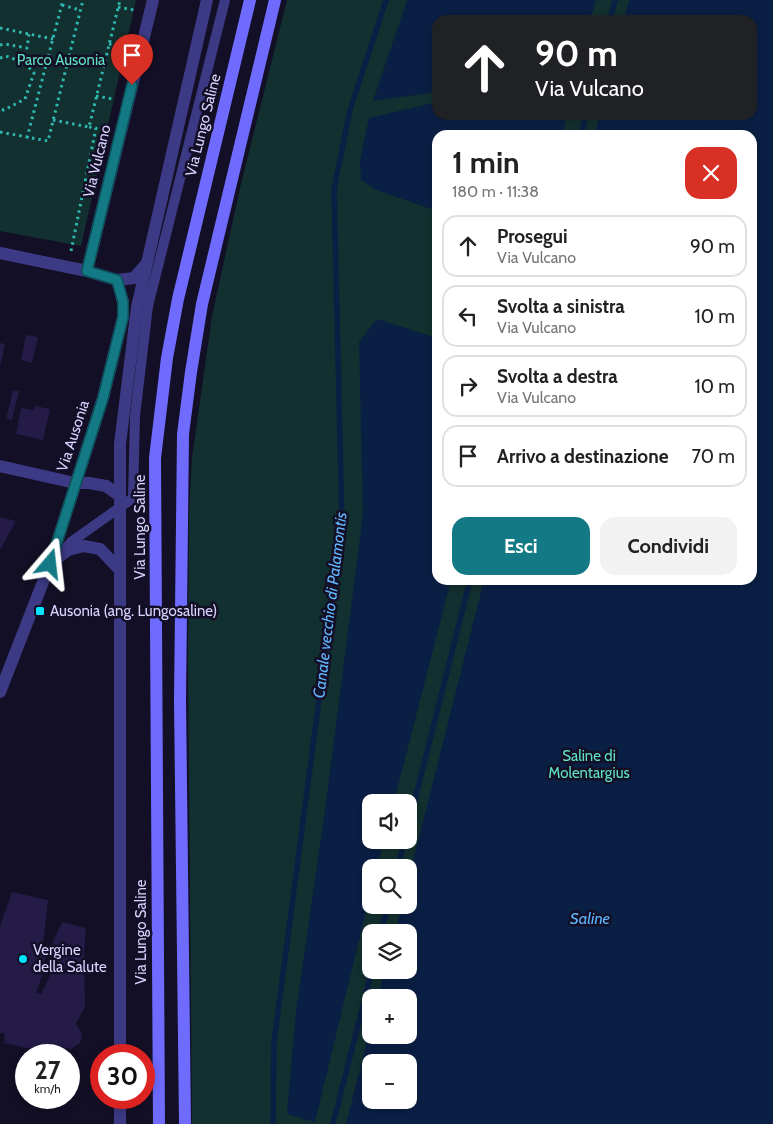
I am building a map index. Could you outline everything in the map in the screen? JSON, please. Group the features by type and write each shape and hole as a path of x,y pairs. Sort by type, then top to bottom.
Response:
{"main road":[{"name":"Via Lungo Saline","path":"159,1124 155,458 167,358 178,299 250,0"},
{"path":"185,1124 180,700 183,434 190,372 202,304 276,0"}],"street":[{"name":"Via Vulcano","path":"87,271 153,0"},
{"name":"Via Lungo Saline","path":"120,1044 120,444 137,307 207,0"},
{"path":"0,253 87,271 117,280 134,278 147,263"},
{"name":"Via Ausonia","path":"0,692 50,564 74,483 103,398 123,317 123,302 117,280"},
{"path":"0,466 74,483 106,486 120,502"},
{"path":"50,564 68,550 84,546 100,549 120,570"},
{"path":"120,1109 120,1124"}],"lane":[{"name":"Via Lungo Saline","path":"50,564 71,542 120,502 132,498 135,416 148,306 225,0"}],"path":[{"path":"27,138 63,0"},
{"path":"0,132 48,142 83,0"},
{"path":"88,127 120,0"},
{"path":"62,5 80,10"},
{"path":"0,28 54,39"},
{"path":"0,45 5,44 27,48 30,34"},
{"path":"0,58 6,56 25,63 34,73 26,99 4,110 0,109"},
{"path":"48,59 67,63"},
{"path":"53,120 96,128 67,267"}],"green space":[{"name":"Parco Ausonia","path":"0,0 136,0 81,246 0,231"},
{"name":"Saline di Molentargius","path":"287,0 773,0 773,1124 192,1124 188,661 189,514 192,458 212,316 240,188"}],"water":[{"path":"407,0 596,0 592,15 432,15 432,93 373,101"},
{"name":"Saline","path":"629,0 773,0 773,1124 346,1124 362,1061 362,1109 417,1109 417,1054 364,1054 366,1044 417,1044 417,989 380,989 383,979 417,979 417,924 397,924 400,914 417,914 417,859 414,859 483,585 757,585 757,130 596,130 599,120 757,120 757,15 625,15"},
{"path":"432,103 432,120 566,120 563,130 432,130 432,209 376,190 361,180 360,161 369,118"},
{"path":"377,319 432,336 432,585 450,585 396,794 362,794 362,849 382,849 379,859 362,859 362,914 365,914 315,1122 287,1114 296,1011 325,810 363,514 359,342"}],"building":[{"path":"26,335 38,337 32,363 21,360"},
{"path":"0,343 5,344 1,364 0,364"},
{"path":"13,390 19,391 12,420 6,419"},
{"path":"35,406 50,409 43,440 16,434 21,408 34,410"},
{"path":"0,517 16,521 0,550"},
{"path":"12,892 48,900 43,945 46,947 44,970 36,993 41,994 51,973 51,947 62,922 86,928 84,954 85,1006 76,1024 82,1034 80,1043 15,1045 4,1043 5,1034 0,1033 0,926"}],"waterway":[{"name":"Canale vecchio di Palamontis","path":"273,1124 274,1042 342,525 334,189 350,110 386,0"},
{"path":"611,15 615,0"},
{"path":"582,130 585,120"},
{"path":"416,794 469,585"},
{"path":"400,859 402,849"},
{"path":"383,924 386,914"},
{"path":"333,1124 370,979"}],"place":[{"name":"Ausonia (ang. Lungosaline)","path":"40,611"},
{"name":"Vergine della Salute","path":"23,959"}],"route":[{"path":"50,564 74,483 103,398 123,317 123,302 117,280 87,271 132,85"}]}
